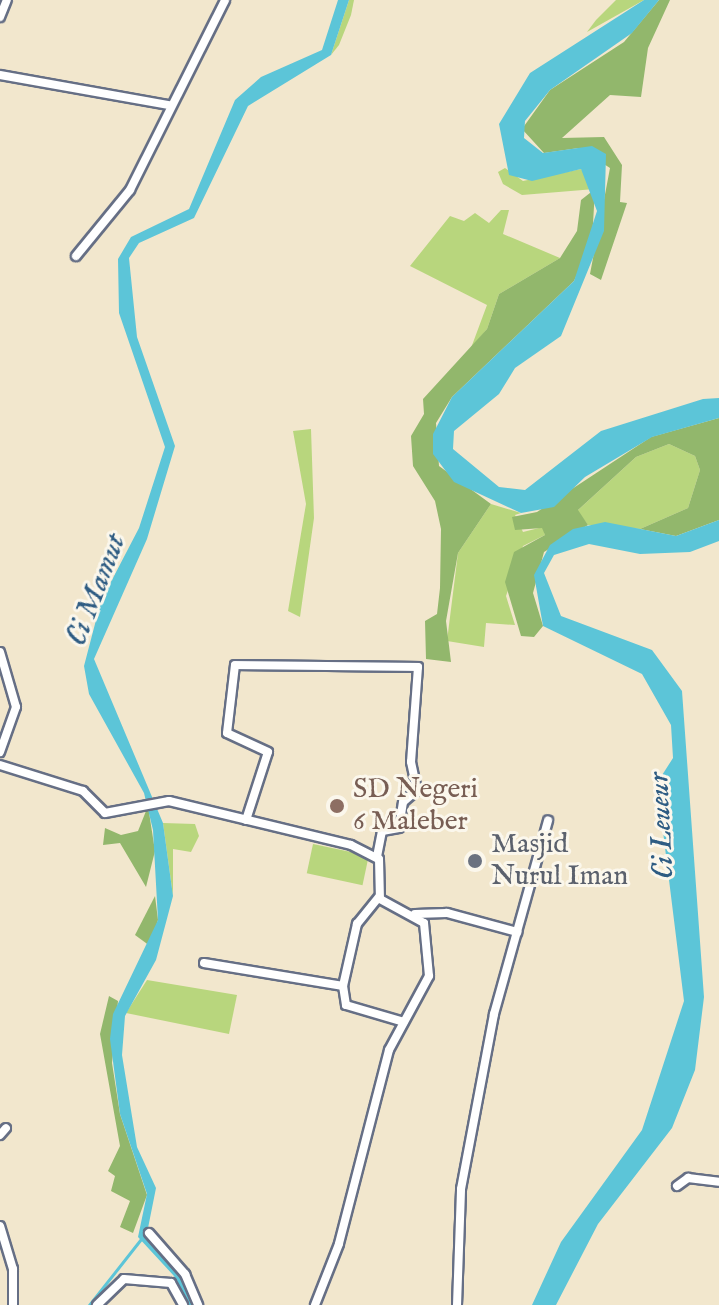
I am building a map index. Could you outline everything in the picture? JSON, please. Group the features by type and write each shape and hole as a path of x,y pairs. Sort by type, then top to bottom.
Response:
{"street":[{"path":"0,17 7,0"},
{"path":"76,256 130,190 169,105 225,0"},
{"path":"0,75 169,105"},
{"path":"0,652 16,707 0,752"},
{"path":"246,820 268,752 227,733 235,665 416,666 411,762 417,790 400,808 399,828 382,831 377,856 379,897 357,924 343,986 346,1005 404,1022"},
{"path":"0,765 83,791 105,813 157,801 246,820 377,856"},
{"path":"457,1305 461,1189 517,932 548,820"},
{"path":"379,897 415,914 447,913 517,932"},
{"path":"315,1305 339,1244 370,1107 432,963 429,934 415,914"},
{"path":"204,963 343,986"},
{"path":"677,1186 688,1178 719,1182"},
{"path":"0,1226 13,1269 13,1305"},
{"path":"149,1233 185,1274 198,1305"},
{"path":"97,1305 124,1279 171,1283 183,1305"}],"green space":[{"path":"349,0 354,0 351,15 339,45 331,55"},
{"path":"616,0 644,0 587,32 596,20"},
{"path":"659,0 670,0 648,48 641,97 610,95 562,138 604,137 622,165 620,202 627,203 601,280 590,274 610,168 579,148 544,153 522,129 550,90 624,42"},
{"path":"505,168 523,181 581,169 595,189 522,195 503,184 498,172"},
{"path":"595,189 592,241 574,281 452,397 436,423 439,466 491,504 458,553 446,621 451,662 426,659 425,621 437,614 440,588 441,529 435,501 413,466 411,436 424,414 423,399 487,329 499,294 560,258 577,231 581,200"},
{"path":"501,210 509,210 503,234 560,258 499,294 487,329 471,348 487,305 410,266 450,216 464,221 475,213 489,223"},
{"path":"719,418 719,520 676,536 640,529 688,508 700,470 695,456 669,444 636,457 578,510 588,525 544,552 533,593 543,626 534,637 521,636 505,582 514,552 545,535 542,528 515,530 512,517 537,512 651,437"},
{"path":"311,429 314,518 300,617 288,611 306,504 293,431"},
{"path":"669,444 695,456 700,470 688,508 640,529 588,525 577,511 636,457"},
{"path":"491,504 521,513 515,515 523,532 543,527 545,535 523,546 506,596 515,625 486,623 484,647 447,641 458,553"},
{"path":"148,806 155,851 146,887 120,843 103,845 105,828 121,835 138,831"},
{"path":"163,823 195,824 199,836 191,852 173,849 173,896"},
{"path":"313,844 369,856 363,885 307,873"},
{"path":"155,896 158,920 150,946 135,935"},
{"path":"147,980 237,995 229,1034 126,1013"},
{"path":"109,996 118,1001 112,1063 120,1114 147,1195 133,1233 120,1227 130,1201 111,1191 115,1176 108,1171 120,1146 100,1034"}],"water":[{"path":"338,0 349,0 331,55 248,106 194,218 139,243 129,258 137,337 175,446 147,539 94,659 163,823 173,896 156,960 125,1016 122,1055 137,1147 156,1188 146,1238 183,1275 194,1305 187,1305 174,1276 138,1237 147,1194 120,1114 110,1039 113,1014 158,920 153,830 144,793 89,694 84,666 101,601 139,528 165,447 119,313 118,259 131,237 189,209 235,100 261,77 322,50"},
{"path":"644,0 659,0 632,33 550,90 525,121 524,138 543,153 592,146 606,154 604,231 561,336 515,368 499,394 454,431 453,449 499,487 525,490 601,431 703,399 719,398 719,418 652,437 585,477 554,507 521,513 454,482 433,454 433,434 452,397 574,281 597,211 581,169 532,181 509,175 499,124 530,73"},
{"path":"719,520 719,541 690,552 640,554 589,544 554,555 544,573 561,616 652,650 682,691 704,997 695,1070 672,1128 598,1224 556,1305 532,1305 561,1242 642,1130 684,1001 657,783 673,758 671,725 642,674 543,626 534,575 550,545 573,529 605,522 676,536"}],"waterway":[{"path":"89,1305 141,1239"}],"place":[{"name":"SD Negeri 6 Maleber","path":"337,806"},
{"name":"Masjid Nurul Iman","path":"475,861"}],"water label":[{"name":"Ci Mamut","path":"97,590"},
{"name":"Ci Leueur","path":"662,826"}]}
